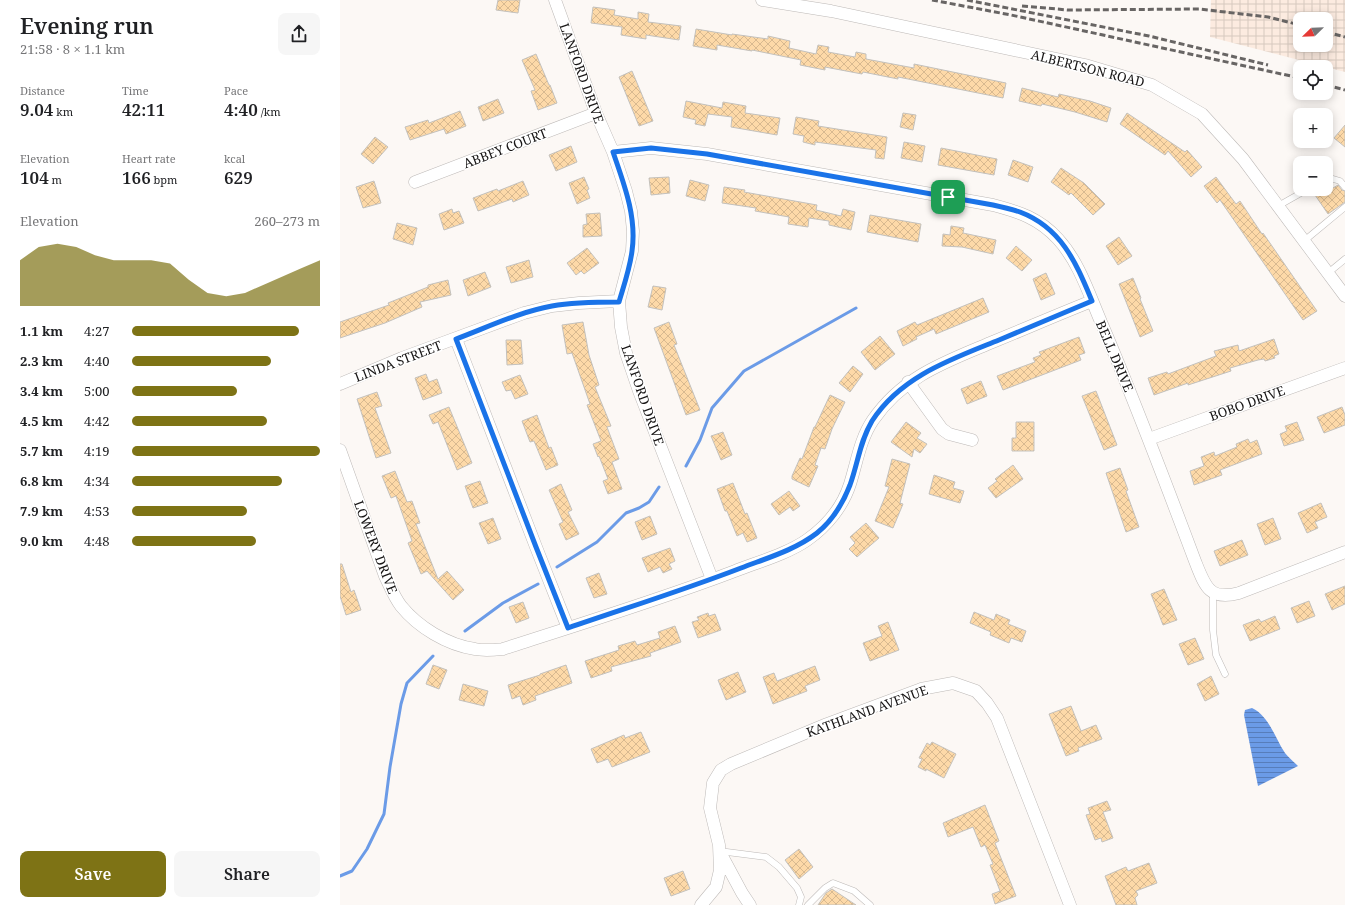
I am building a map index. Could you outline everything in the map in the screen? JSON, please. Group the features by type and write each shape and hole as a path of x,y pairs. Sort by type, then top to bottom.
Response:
{"street":[{"name":"LANFORD DRIVE","path":"555,0 596,113 613,152 626,191 633,231 632,251 619,302 621,326 626,353 639,391 712,579"},
{"name":"ALBERTSON ROAD","path":"762,0 831,11 1085,64 1152,85 1202,114 1243,159 1345,296"},
{"name":"ABBEY COURT","path":"415,182 596,113"},
{"name":"BELL DRIVE","path":"613,152 651,148 707,154 993,205 1019,212 1032,218 1046,228 1068,250 1079,271 1128,383 1202,579 1213,593"},
{"name":"LOWERY DRIVE","path":"340,450 385,576 393,594 401,605 418,622 445,639 459,645 475,649 502,649 712,579 790,550 806,541 832,518 850,485 864,437 886,403 908,382 957,357 1092,301"},
{"name":"LINDA STREET","path":"340,384 402,358 524,313 552,306 579,303 619,302"},
{"path":"456,339 568,628"},
{"name":"BOBO DRIVE","path":"1149,439 1345,368"},
{"path":"908,382 942,429 950,434 972,440"},
{"path":"1213,593 1219,596 1230,596 1345,552"},
{"name":"KATHLAND AVENUE","path":"701,905 716,887 720,870 719,845 710,808 713,783 721,770 731,764 827,724 921,689 953,683 976,691 987,703 997,718 1070,905"},
{"path":"719,851 750,905"}],"lane":[{"path":"1333,179 1340,181 1345,187"},
{"path":"1278,206 1296,196"},
{"path":"1304,242 1345,207"},
{"path":"1328,273 1345,258"},
{"path":"1213,593 1213,630 1216,655 1225,674"},
{"path":"719,851 766,857 779,867 796,888 801,897 799,905"},
{"path":"808,905 825,888 833,883 854,890 870,905"}],"shaded area":[{"path":"1211,0 1345,0 1345,72 1333,69 1333,60 1299,60 1210,37"}],"water":[{"path":"1252,708 1263,716 1285,753 1298,766 1258,786 1244,715 1245,710"}],"building":[{"path":"498,0 520,0 518,13 496,10"},
{"path":"593,7 615,10 614,15 638,19 638,12 649,14 648,22 681,26 679,40 646,35 646,39 621,35 622,27 591,23"},
{"path":"696,29 768,39 768,36 790,41 789,48 816,54 818,45 829,47 828,52 855,57 856,52 866,54 866,59 914,68 914,64 1006,83 1003,98 898,77 898,79 863,72 862,74 825,67 825,70 800,65 801,60 752,50 717,45 717,50 693,46"},
{"path":"536,54 557,103 538,110 531,91 535,90 522,60"},
{"path":"632,71 653,121 639,126 619,77"},
{"path":"1022,88 1058,97 1059,94 1090,101 1111,108 1107,122 1042,104 1041,106 1019,101"},
{"path":"498,99 504,113 483,121 478,107"},
{"path":"686,101 722,108 723,102 746,106 745,113 780,118 777,135 731,127 732,117 708,114 705,126 695,124 696,120 683,117"},
{"path":"460,111 466,126 446,134 444,129 410,140 405,127 428,120 429,123"},
{"path":"903,113 916,115 913,130 900,127"},
{"path":"1127,113 1185,152 1187,150 1202,167 1191,177 1168,151 1165,155 1120,124"},
{"path":"796,117 819,121 818,126 887,137 884,159 875,158 876,150 815,142 815,145 803,142 804,136 793,134"},
{"path":"1345,125 1345,147 1334,138"},
{"path":"375,137 388,147 373,164 361,154"},
{"path":"904,142 925,146 922,162 901,158"},
{"path":"571,146 577,162 556,171 549,155"},
{"path":"941,148 997,159 994,175 938,165"},
{"path":"1013,160 1033,167 1028,182 1008,175"},
{"path":"1061,168 1084,183 1105,204 1093,215 1071,193 1069,195 1051,182"},
{"path":"584,177 589,189 587,190 590,198 577,204 569,183"},
{"path":"669,177 670,193 651,195 649,178"},
{"path":"1216,177 1236,204 1240,201 1317,311 1303,320 1220,200 1217,203 1204,186"},
{"path":"690,180 709,185 705,201 686,196"},
{"path":"374,181 381,203 363,208 356,187"},
{"path":"523,181 529,195 513,202 512,199 478,211 473,198 497,189 498,191"},
{"path":"1338,185 1345,191 1345,202 1328,214 1316,196 1333,196 1333,188"},
{"path":"724,187 817,205 816,210 841,216 843,209 855,212 851,230 829,225 829,221 809,218 808,227 788,224 789,217 755,211 756,208 722,203"},
{"path":"452,209 453,213 459,211 464,223 444,230 439,214"},
{"path":"600,213 602,236 583,237 583,225 587,224 586,214"},
{"path":"870,215 921,224 918,242 867,232"},
{"path":"397,223 417,228 413,245 393,239"},
{"path":"951,226 964,228 963,233 996,240 993,254 962,247 942,246 943,234 950,235"},
{"path":"1119,237 1132,256 1118,265 1106,246"},
{"path":"1016,246 1032,260 1022,271 1006,258"},
{"path":"587,248 599,263 584,274 581,271 576,275 567,263"},
{"path":"529,260 533,277 511,283 506,267"},
{"path":"485,272 491,287 468,296 463,280"},
{"path":"1046,273 1055,294 1041,300 1033,279"},
{"path":"1133,278 1153,331 1140,337 1119,284"},
{"path":"448,280 451,295 420,302 422,307 385,323 340,338 340,322 389,305 388,303 428,287 428,285"},
{"path":"653,286 666,288 662,310 648,307"},
{"path":"983,298 989,312 936,334 934,329 916,337 917,339 903,346 897,331 915,322 917,325"},
{"path":"583,322 589,355 599,385 595,387 611,426 607,427 619,459 612,462 622,489 608,494 603,481 608,479 593,444 601,441 587,405 590,404 572,353 567,354 562,325"},
{"path":"669,322 677,344 674,345 700,410 686,415 654,328"},
{"path":"880,336 895,354 875,370 861,352"},
{"path":"1079,337 1085,353 1079,355 1081,360 1003,390 997,376 1035,362 1033,358 1041,355 1039,352"},
{"path":"1274,339 1279,354 1274,356 1275,358 1265,361 1264,359 1258,360 1230,368 1231,371 1188,385 1188,383 1154,395 1148,378 1167,372 1168,374 1216,356 1214,351 1238,345 1239,351"},
{"path":"506,340 521,340 523,364 507,365"},
{"path":"853,366 863,374 850,392 839,383"},
{"path":"426,374 429,382 437,379 442,393 423,400 415,378"},
{"path":"520,375 528,394 515,399 511,390 506,391 502,382"},
{"path":"981,381 987,396 967,404 961,389"},
{"path":"1096,391 1117,445 1104,450 1082,396"},
{"path":"377,392 382,406 375,408 391,453 376,458 357,399"},
{"path":"830,395 845,402 832,429 825,449 821,448 815,465 818,466 809,487 792,479 792,476 800,458 802,459 814,427"},
{"path":"449,407 472,463 457,470 438,422 433,424 429,415"},
{"path":"1342,407 1345,415 1345,425 1324,433 1317,417"},
{"path":"537,415 549,448 551,447 558,465 546,470 534,441 530,442 522,421"},
{"path":"906,422 921,433 917,438 927,444 920,453 914,449 912,457 891,442"},
{"path":"1016,422 1034,422 1034,451 1012,451 1012,438 1016,438"},
{"path":"1297,422 1304,440 1284,446 1280,434 1287,431 1285,426"},
{"path":"723,432 732,455 721,460 711,436"},
{"path":"1248,439 1250,443 1257,440 1262,454 1220,470 1222,475 1194,485 1190,471 1204,466 1201,457 1214,452 1215,456 1237,447 1236,444"},
{"path":"892,459 910,464 900,503 903,504 893,528 875,521 889,487 885,486"},
{"path":"1013,465 1023,479 996,498 988,488 997,481 995,479"},
{"path":"1120,468 1128,490 1126,491 1139,527 1126,532 1106,473"},
{"path":"395,471 407,502 412,501 420,523 416,524 438,579 447,571 464,590 453,600 427,571 421,574 408,543 412,541 396,496 391,498 382,476"},
{"path":"934,475 955,482 953,488 964,491 960,503 929,494"},
{"path":"480,481 488,503 473,508 465,486"},
{"path":"733,483 745,514 747,513 757,538 747,542 743,533 737,536 727,511 725,511 717,489"},
{"path":"561,484 572,510 568,512 579,534 566,540 559,524 563,522 549,490"},
{"path":"789,491 800,506 793,511 790,507 779,515 771,504"},
{"path":"1321,503 1327,517 1315,522 1318,528 1307,533 1298,513"},
{"path":"650,516 657,534 642,540 635,522"},
{"path":"493,518 501,539 488,544 479,523"},
{"path":"1273,518 1281,539 1265,545 1257,524"},
{"path":"866,523 879,538 857,557 849,549 855,543 850,537"},
{"path":"1242,540 1248,555 1220,566 1214,551"},
{"path":"670,548 675,561 669,564 672,569 663,573 660,567 648,572 642,558"},
{"path":"340,564 342,564 351,592 354,590 361,610 346,615 340,596"},
{"path":"599,573 607,594 594,598 586,578"},
{"path":"1345,586 1345,604 1332,610 1325,594"},
{"path":"1164,589 1177,620 1163,625 1151,594"},
{"path":"1309,601 1315,616 1297,623 1291,608"},
{"path":"523,602 529,618 516,623 509,607"},
{"path":"974,612 994,620 996,614 1010,620 1008,624 1026,631 1022,642 1011,638 1009,643 990,635 991,632 970,623"},
{"path":"708,613 709,616 715,614 721,630 698,638 692,622 699,620 697,617"},
{"path":"1275,616 1280,629 1250,641 1243,625 1259,619 1261,622"},
{"path":"888,622 899,650 870,661 863,643 882,636 878,626"},
{"path":"675,626 681,642 650,653 651,656 611,667 612,671 591,678 585,661 619,650 618,646 635,641 637,645 660,638 658,632"},
{"path":"1195,638 1204,659 1188,665 1179,644"},
{"path":"433,665 447,670 439,689 426,684"},
{"path":"566,665 572,683 535,696 536,700 523,705 520,696 512,699 508,685"},
{"path":"815,666 820,680 805,686 807,691 773,704 763,677 774,673 777,681"},
{"path":"738,672 746,692 726,700 718,680"},
{"path":"1211,676 1219,694 1205,701 1197,684"},
{"path":"463,684 488,691 484,706 459,700"},
{"path":"1071,706 1081,731 1096,725 1102,739 1078,748 1079,751 1066,756 1049,714"},
{"path":"641,732 650,752 612,767 608,759 597,763 591,749 624,735 625,738"},
{"path":"932,742 956,754 944,778 926,769 926,771 918,767 922,759 919,758 927,743 930,745"},
{"path":"1107,801 1111,810 1103,812 1113,838 1102,842 1101,838 1095,840 1086,815 1090,814 1088,808"},
{"path":"985,805 999,841 995,843 1016,896 995,904 992,894 1000,891 990,865 993,864 985,845 981,847 973,827 948,837 943,823"},
{"path":"799,849 813,867 799,879 785,860"},
{"path":"1149,863 1157,883 1136,891 1138,895 1135,898 1137,905 1116,905 1105,876 1126,867 1128,871"},
{"path":"683,871 690,889 671,896 664,878"},
{"path":"832,889 856,905 818,905 826,893"}],"waterway":[{"path":"686,466 700,440 712,408 744,371 856,308"},
{"path":"557,567 597,542 626,513 649,502 659,487"},
{"path":"465,631 503,603 538,584"},
{"path":"340,876 352,871 367,849 384,814 390,767 401,704 407,683 433,656"}],"railway":[{"path":"932,0 1011,15 1293,76"},
{"path":"967,0 1149,36 1268,65"},
{"path":"1022,6 1068,10 1199,9 1268,17 1293,23"},
{"path":"1333,34 1345,37"},
{"path":"1333,87 1345,90"}],"route":[{"path":"651,148 707,154 948,197 993,205 1019,212 1032,218 1046,228 1058,238 1068,250 1092,301 957,357 923,373 898,390 886,403 864,437 850,485 843,500 832,518 806,541 790,550 712,579 568,628 456,339 524,313 552,306 579,303 619,302 632,251 633,231 631,211 626,191 613,152 651,148"}]}
